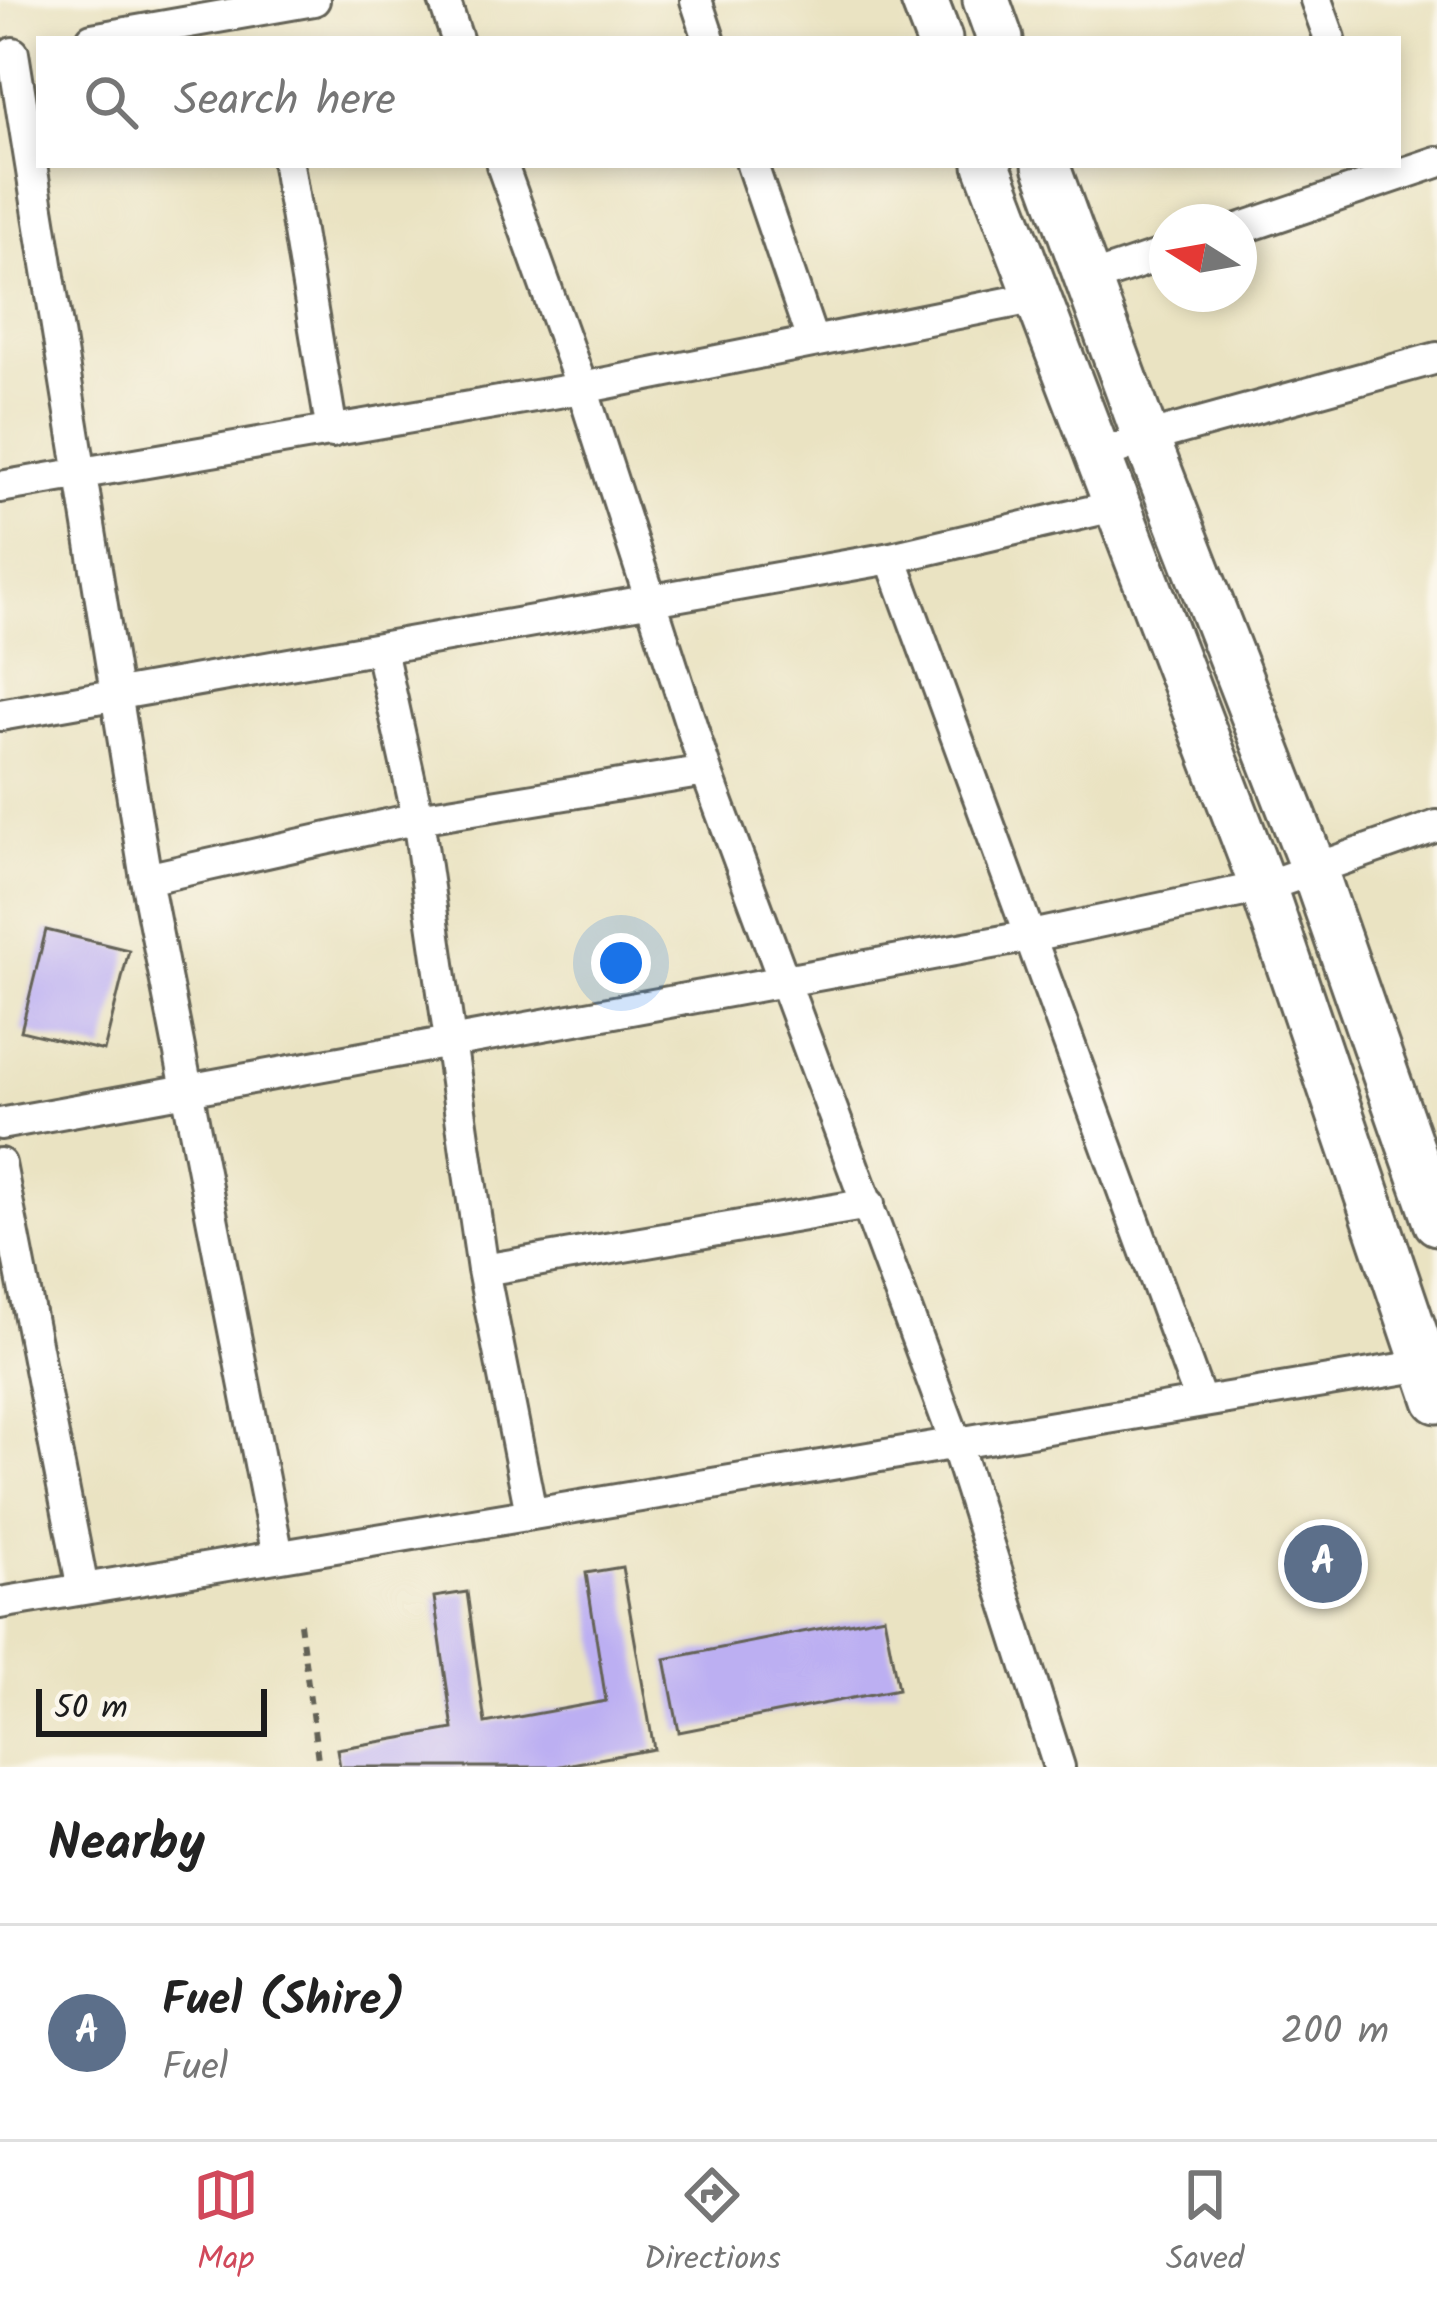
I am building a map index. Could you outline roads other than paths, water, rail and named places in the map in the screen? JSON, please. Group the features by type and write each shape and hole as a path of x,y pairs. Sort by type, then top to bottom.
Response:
{"highway":[{"path":"924,0 938,36"},
{"path":"986,0 999,36"},
{"path":"988,168 1263,886 1433,1376"},
{"path":"1047,168 1314,870 1437,1222"}],"street":[{"path":"127,36 266,24 314,0"},
{"path":"444,0 457,36"},
{"path":"696,0 708,36"},
{"path":"1316,0 1329,36"},
{"path":"17,52 114,695 278,1556"},
{"path":"1257,222 1378,173 1437,162"},
{"path":"288,168 332,432"},
{"path":"503,168 582,388 706,771 956,1441 1059,1767"},
{"path":"753,168 812,340"},
{"path":"1087,280 1149,259"},
{"path":"0,487 582,388 1038,297"},
{"path":"1100,455 1146,438 1437,358"},
{"path":"0,715 891,558 1119,505"},
{"path":"891,558 1200,1400"},
{"path":"382,650 418,818 483,1270 531,1513"},
{"path":"146,878 418,818 706,771"},
{"path":"0,1124 1030,936 1263,886 1437,826"},
{"path":"0,1164 83,1589"},
{"path":"483,1270 869,1204"},
{"path":"0,1603 1200,1400 1433,1376"}],"place":[{"name":"Fuel (Shire)","path":"1323,1564"}]}
